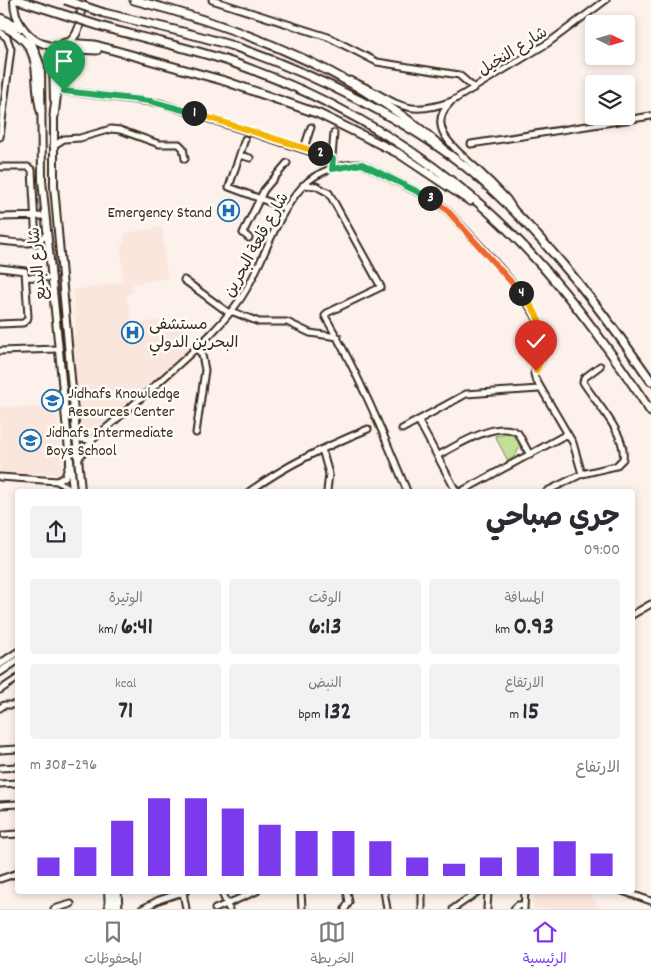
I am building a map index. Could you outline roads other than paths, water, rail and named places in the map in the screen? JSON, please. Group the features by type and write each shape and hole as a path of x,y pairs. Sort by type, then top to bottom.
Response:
{"highway":[{"path":"16,0 103,27 233,63 302,91 376,129 460,187 496,220 571,301 607,347 651,412"},
{"path":"65,0 104,13 234,47 285,66 371,107 425,140 470,171"},
{"path":"134,0 221,25 294,55 336,76 395,111 424,131 516,213 576,279 651,381"},
{"path":"0,18 22,28"},
{"path":"0,25 18,35 31,51 38,70 38,101 41,111"},
{"path":"63,44 84,42 224,81 319,114 398,153 439,179 496,220"},
{"path":"54,116 60,91 60,65 66,55 74,49 85,48 124,53"}],"main road":[{"path":"16,0 16,15 22,28 29,36 43,44 63,44"},
{"name":"شارع البديع","path":"80,0 79,28 74,37 63,44 53,62 53,146 56,216 81,489"},
{"name":"شارع البديع","path":"29,36 41,66 42,180 72,489"},
{"path":"0,664 15,655"},
{"path":"0,672 15,655"},
{"path":"108,894 109,909"},
{"path":"114,894 115,909"}],"street":[{"path":"212,0 328,36 377,62 459,74 474,88"},
{"name":"شارع النخيل","path":"336,76 354,81 404,108 425,109 452,101 474,88 548,43 606,0"},
{"path":"0,32 7,38 11,49 0,137"},
{"path":"60,91 160,103 304,148 333,159"},
{"path":"452,101 442,116 443,134 450,144 507,198 516,213"},
{"path":"471,144 651,116"},
{"path":"304,148 311,127"},
{"path":"53,146 68,139 116,129 159,144 179,144 183,148 185,159"},
{"path":"54,132 68,139"},
{"path":"332,169 334,133"},
{"path":"245,138 229,187 285,208"},
{"path":"240,155 250,158"},
{"path":"248,238 243,233 259,197 287,163"},
{"name":"شارع قلعة البحرين","path":"78,459 92,440 197,348 230,312 246,289 285,208 304,185 319,174 332,169 362,164 433,200 446,209 524,297 536,316 544,338 545,346 541,361 534,374 539,388"},
{"path":"0,168 29,168 32,170 36,243"},
{"path":"32,180 42,180"},
{"path":"304,185 316,186 329,193 381,287 325,314 373,408 406,489"},
{"path":"0,216 45,216"},
{"path":"0,241 36,243 42,240 46,234"},
{"path":"0,268 22,269 26,277 28,320 22,324 0,324"},
{"path":"26,277 52,278"},
{"path":"184,280 230,312 259,322 287,322 315,335 338,337"},
{"path":"196,433 205,370 202,355 197,348"},
{"path":"0,351 58,349"},
{"path":"551,489 582,474 616,466 623,456 619,437 583,382 584,378 600,366"},
{"path":"402,429 466,394 539,388 577,453 582,474"},
{"path":"418,420 455,489"},
{"path":"253,489 279,470 368,429"},
{"path":"437,456 477,435 507,430 518,433 530,455"},
{"path":"75,433 81,439 92,440"},
{"path":"466,489 567,434"},
{"path":"322,449 329,474 327,489"},
{"path":"56,481 65,477 69,464"},
{"path":"0,478 56,481 70,489"},
{"path":"562,484 564,489"},
{"path":"635,613 651,604"},
{"path":"0,690 15,680"},
{"path":"0,708 4,705 15,705"},
{"path":"0,750 15,749"},
{"path":"0,768 15,767"},
{"path":"0,784 15,783"},
{"path":"0,805 15,804"},
{"path":"4,835 15,834"},
{"path":"0,879 15,874"},
{"path":"118,894 119,909"},
{"path":"142,909 159,900 178,894"},
{"path":"184,894 186,909"},
{"path":"222,894 228,907"},
{"path":"215,909 228,907 252,894"},
{"path":"301,894 302,909"},
{"path":"347,894 348,908"},
{"path":"384,894 387,909"},
{"path":"422,894 422,909"},
{"path":"456,908 475,894"},
{"path":"487,909 488,894"},
{"path":"514,909 518,905 524,907 525,894"},
{"path":"631,894 651,901"},
{"path":"54,909 71,904"}],"place":[{"name":"Emergency Stand","path":"228,211"},
{"name":"مستشفى البحرين الدولي","path":"133,332"},
{"name":"Jidhafs Knowledge Resources Center","path":"52,401"},
{"name":"Jidhafs Intermediate Boys School","path":"30,440"}]}
